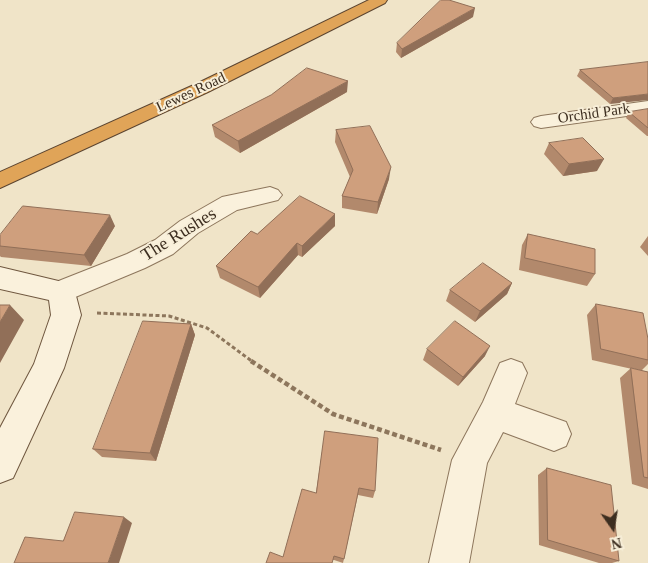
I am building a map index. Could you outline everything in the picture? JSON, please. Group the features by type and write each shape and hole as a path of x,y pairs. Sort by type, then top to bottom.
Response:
{"highway":[{"name":"Lewes Road","path":"0,181 202,88 380,0"}],"street":[{"name":"Orchid Park","path":"541,122 563,112 648,107"},
{"name":"The Rushes","path":"63,303 164,247 189,227 230,203 270,196"},
{"path":"0,278 63,303 48,368 0,465"},
{"path":"449,563 470,460 495,413 511,373"},
{"path":"495,413 554,434"}],"path":[{"path":"63,303 86,312 169,316 207,328 256,365 333,414 470,460"}],"building":[{"path":"441,0 449,0 475,8 402,49 397,43"},
{"path":"648,62 648,94 613,98 580,70"},
{"path":"307,68 348,81 238,141 212,125 271,95"},
{"path":"648,109 648,128 629,112"},
{"path":"370,126 391,167 378,202 342,196 353,170 336,130"},
{"path":"583,138 604,159 569,164 549,143"},
{"path":"300,196 335,214 302,246 297,243 258,287 216,266 251,231 257,234"},
{"path":"23,206 110,215 84,255 0,246 0,235"},
{"path":"528,234 595,249 595,274 525,258"},
{"path":"483,263 512,283 480,311 450,290"},
{"path":"596,304 643,313 648,339 648,360 601,349"},
{"path":"0,305 10,305 0,322"},
{"path":"143,321 191,324 150,453 93,449"},
{"path":"455,321 490,346 463,377 427,349"},
{"path":"631,368 648,372 648,478 644,477"},
{"path":"325,431 378,438 375,491 359,488 344,559 334,556 332,563 266,563 270,552 283,557 302,489 316,493"},
{"path":"547,468 611,485 619,561 548,540"},
{"path":"75,512 124,517 108,563 14,563 25,537 63,541"}]}
